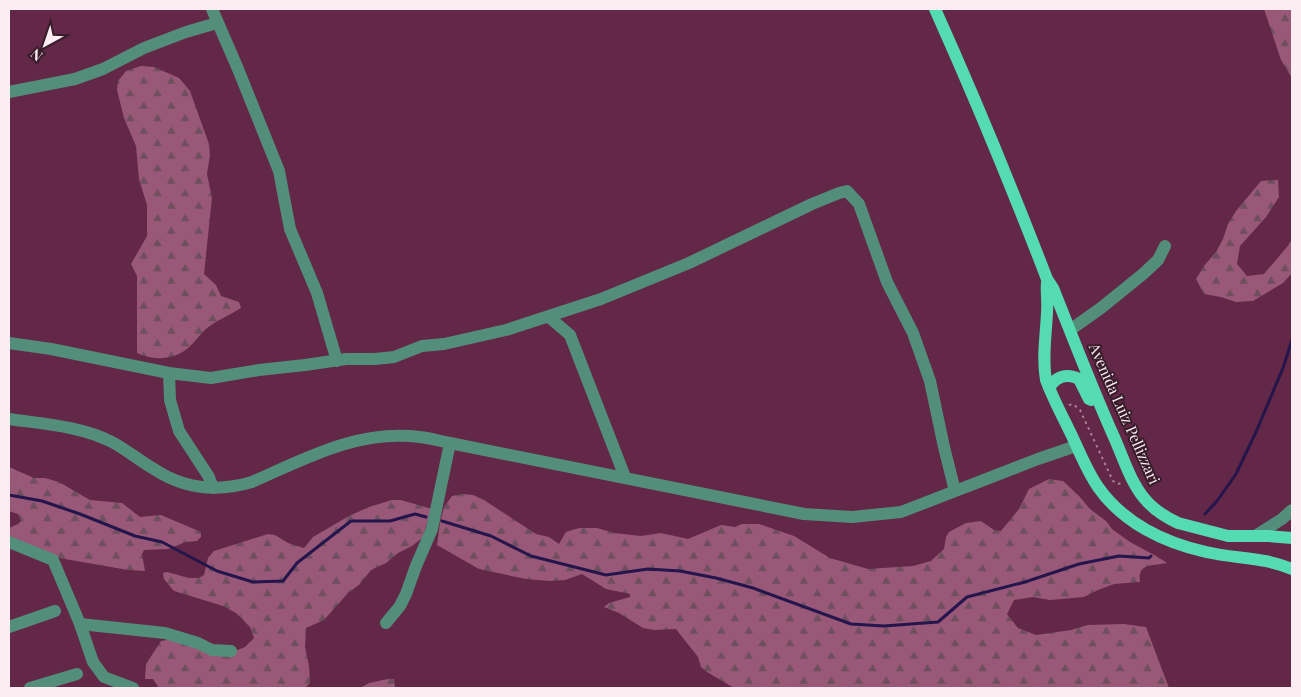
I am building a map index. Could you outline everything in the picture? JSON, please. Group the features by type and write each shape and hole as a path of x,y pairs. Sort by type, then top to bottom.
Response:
{"main road":[{"name":"Avenida Luiz Pellizzari","path":"936,9 978,106 1047,279 1139,492 1150,504 1178,523 1228,536 1292,538"},
{"name":"Avenida Luiz Pellizzari","path":"1047,279 1048,311 1044,365 1046,380 1092,478 1107,498 1129,518 1160,538 1175,544 1207,552 1274,562 1292,569"},
{"path":"1049,388 1058,378 1075,377 1079,379 1089,399 1100,405"}],"street":[{"path":"212,9 279,171 290,229 316,293 337,361"},
{"path":"9,92 75,79 144,48 186,32 217,23"},
{"path":"9,343 51,349 169,373 210,378 346,359 394,357 422,346 444,344 506,330 601,299 689,263 812,204 847,191 859,204 887,282 913,334 930,381 955,491"},
{"path":"1070,330 1143,274 1158,260 1165,246"},
{"path":"549,317 570,335 625,477"},
{"path":"169,373 170,400 179,431 209,477 213,488"},
{"path":"9,419 69,428 113,442 154,470 176,481 194,486 213,488 239,486 330,447 362,439 406,436 420,437 625,477 804,514 836,516 868,516 901,512 1076,446"},
{"path":"386,623 400,606 406,594 432,529 450,443"},
{"path":"1255,536 1282,519 1292,510"},
{"path":"9,542 52,560 80,624 93,662 104,677 133,688"},
{"path":"9,627 55,611"},
{"path":"80,624 165,633 198,643 212,650 231,651"},
{"path":"30,688 77,674"}],"path":[{"path":"1059,409 1073,404 1080,410 1113,481 1118,484 1132,479"}],"green space":[{"path":"1264,9 1292,9 1292,78 1281,60"},
{"path":"141,66 154,67 179,78 190,91 209,144 210,155 207,174 212,198 204,274 216,285 221,296 239,302 241,308 215,322 191,346 182,352 163,358 143,356 137,353 137,276 131,264 147,236 147,205 139,179 136,146 124,118 117,90 118,81 126,71"},
{"path":"1278,180 1279,197 1266,217 1240,246 1237,264 1247,276 1264,274 1292,239 1292,273 1283,283 1253,301 1236,302 1204,294 1196,279 1216,252 1236,211 1261,181"},
{"path":"9,467 34,478 45,478 59,482 90,500 122,503 140,517 161,515 201,532 201,537 197,541 186,542 168,549 144,550 142,554 145,571 128,570 59,558 54,559 9,537 9,528 21,521 18,514 9,511"},
{"path":"1049,479 1063,481 1090,509 1106,521 1112,529 1130,542 1167,563 1143,568 1140,582 1114,584 1084,597 1050,600 1033,597 1014,600 1007,614 1018,628 1036,635 1071,630 1088,625 1124,624 1146,627 1169,688 734,688 701,667 698,657 676,629 654,630 643,628 619,613 604,607 609,603 630,597 630,594 606,589 582,574 565,580 550,581 526,579 479,569 437,545 444,507 452,496 462,494 473,495 484,500 536,534 549,537 559,544 566,532 579,528 597,528 614,533 641,536 661,533 688,539 721,525 735,527 742,524 759,524 794,536 830,558 868,569 913,566 931,561 944,549 949,532 966,523 981,521 994,530 1001,531 1019,509 1029,489"},
{"path":"392,500 401,500 432,509 422,538 386,563 371,570 360,584 348,593 324,620 306,628 305,647 310,683 305,688 159,688 153,679 145,679 146,664 161,641 173,639 223,656 245,647 254,638 250,627 236,613 223,606 174,591 164,579 163,573 167,572 189,578 199,578 204,575 208,558 214,551 268,534 275,535 288,543 304,548 313,537 349,516"},
{"path":"394,679 395,688 360,688 369,683"}],"waterway":[{"path":"1205,514 1217,501 1236,474 1283,368 1292,340"},
{"path":"9,495 42,501 135,536 162,542 217,571 253,582 283,581 297,563 351,521 390,521 415,514 426,517"},
{"path":"442,521 491,536 531,556 606,575 648,569 680,571 753,588 851,624 884,626 938,622 967,597 1025,582 1079,564 1119,556 1149,558 1151,556"}]}
